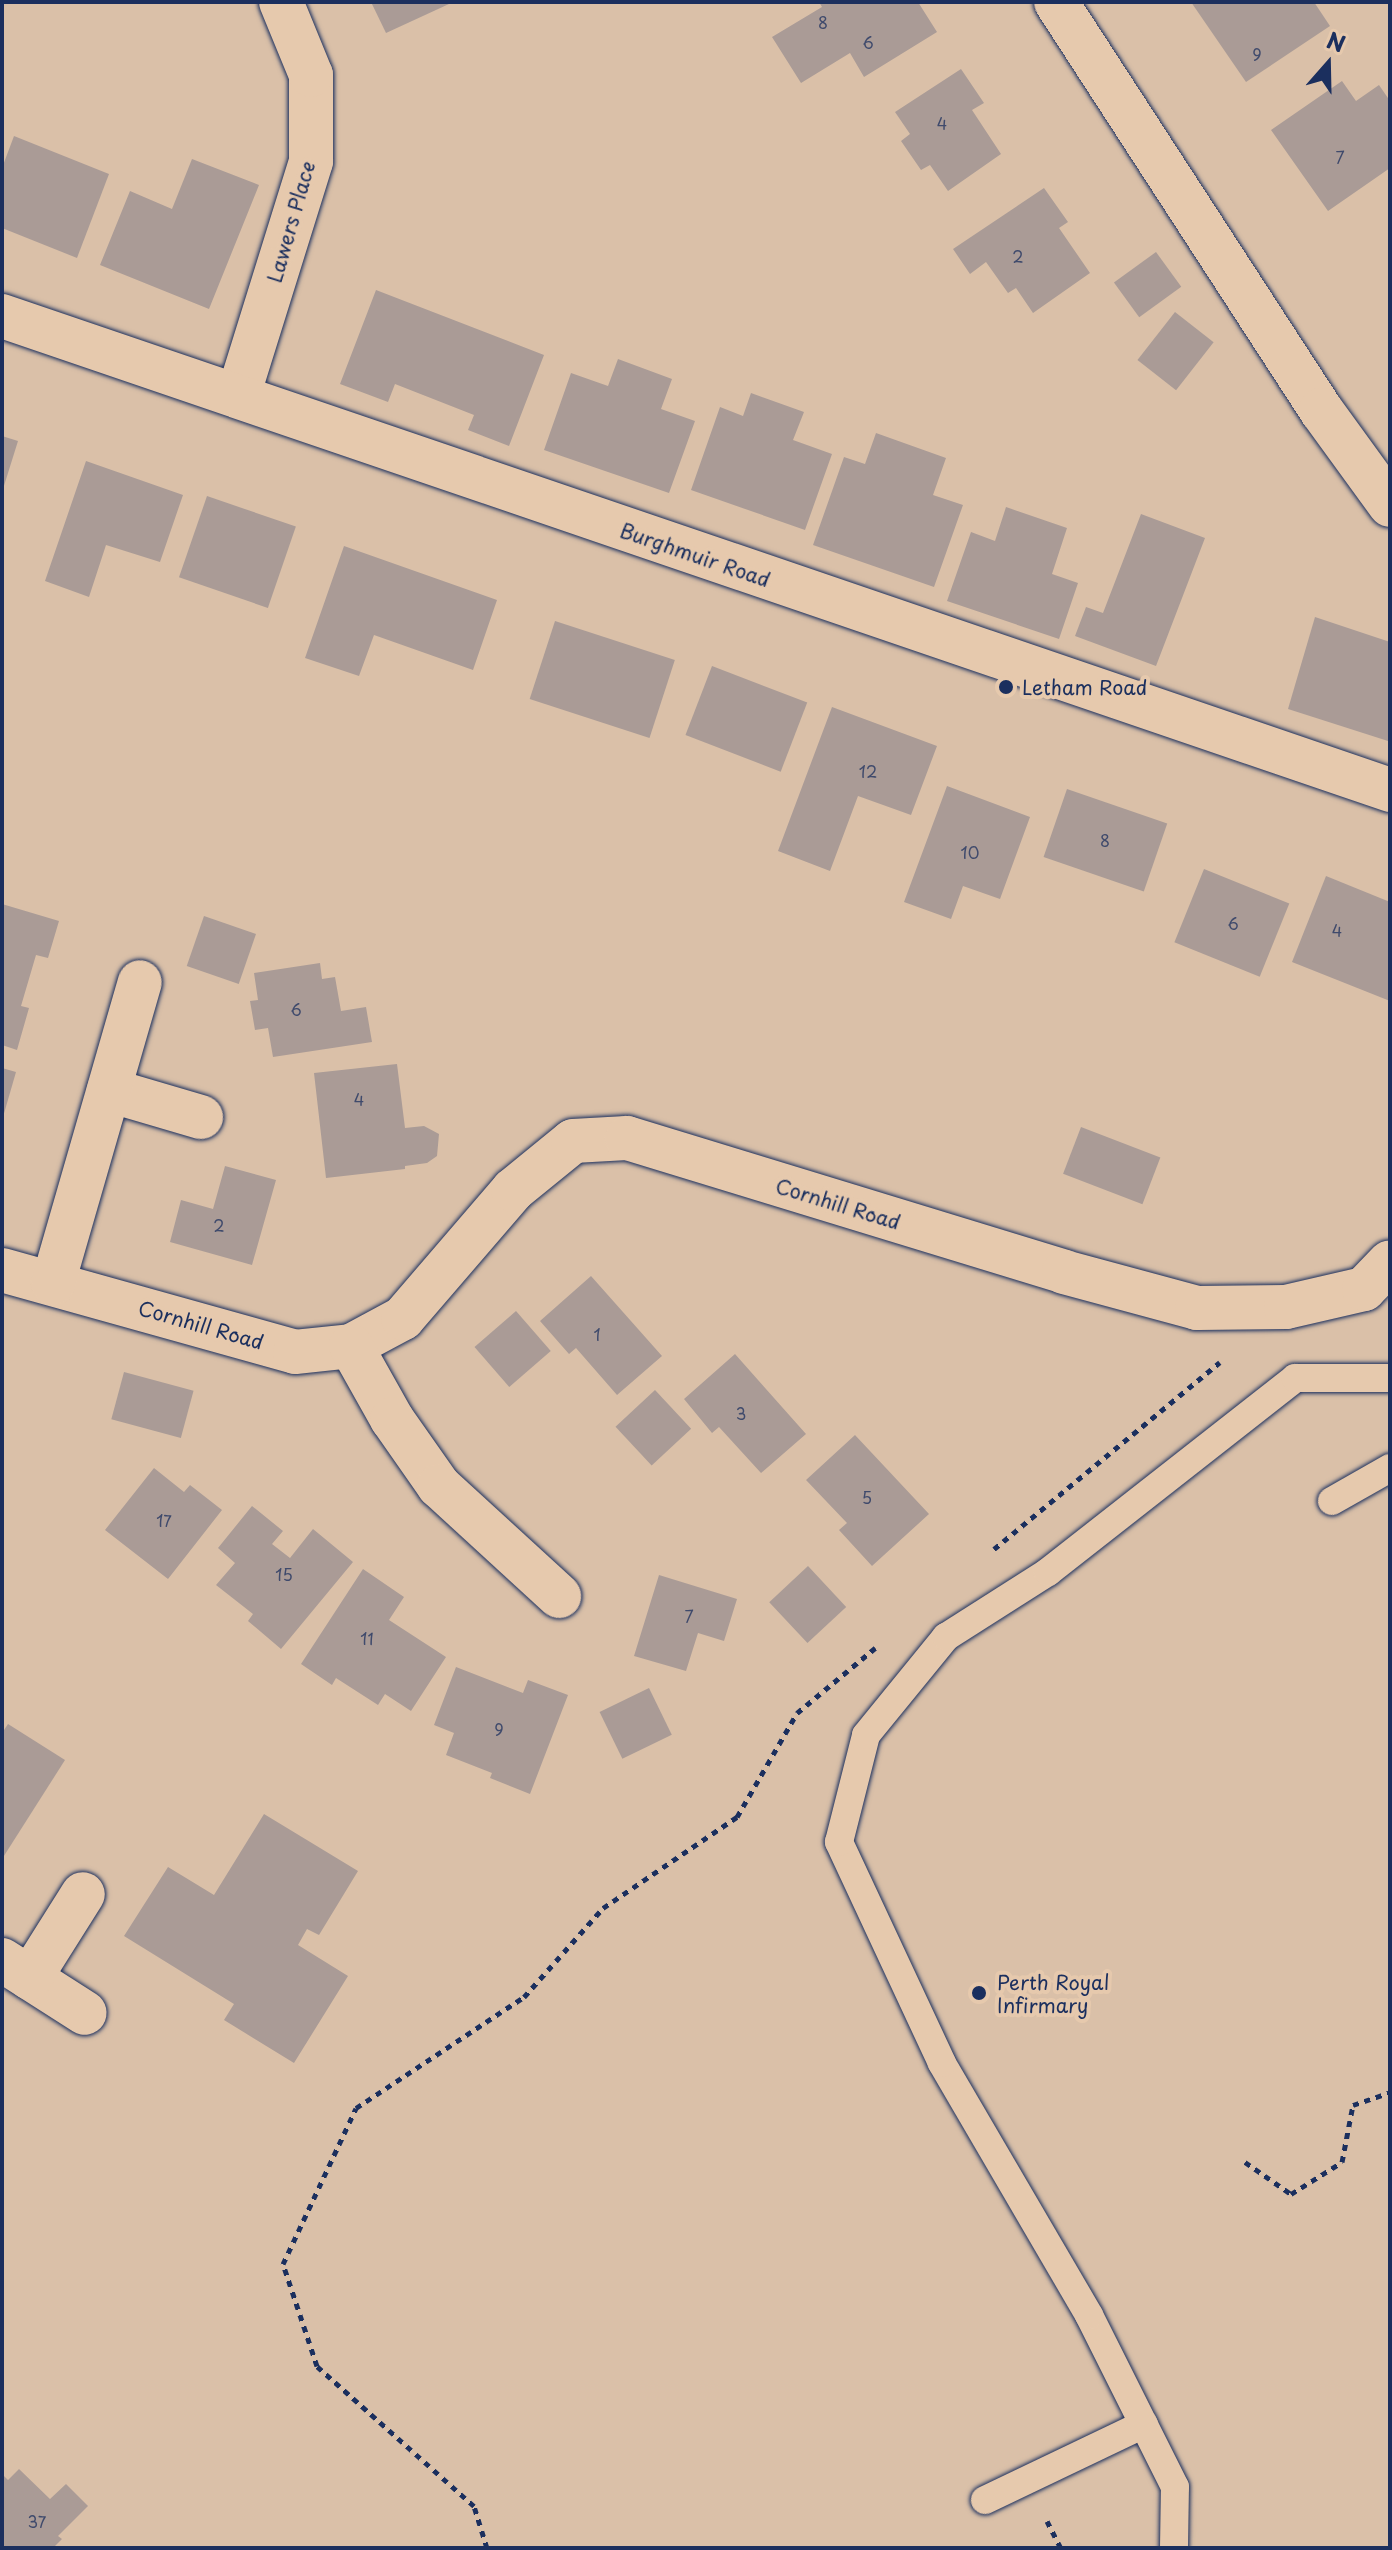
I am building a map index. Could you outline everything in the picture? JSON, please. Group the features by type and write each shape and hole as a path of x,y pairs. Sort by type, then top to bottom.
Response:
{"street":[{"name":"Lawers Place","path":"238,396 311,161 311,75 281,2"},
{"path":"1056,2 1321,410 1390,505"},
{"name":"Burghmuir Road","path":"2,316 842,606 1390,790"},
{"path":"53,1283 140,982"},
{"path":"109,1090 201,1117"},
{"name":"Cornhill Road","path":"2,1270 295,1352 351,1346 403,1318 513,1190 573,1141 627,1138 1018,1258 1197,1308 1286,1307 1364,1289 1390,1262"},
{"path":"351,1346 392,1419 439,1486 559,1596"},
{"path":"83,1894 16,1969 85,2013"}],"lane":[{"path":"1174,2548 1175,2487 1089,2315 942,2063 839,1842 866,1735 946,1637 1048,1572 1295,1378 1390,1378"},
{"path":"1332,1501 1390,1468"},
{"path":"985,2500 1144,2424"}],"path":[{"path":"992,1550 1225,1358"},
{"path":"487,2548 474,2506 317,2366 283,2264 356,2108 524,1997 603,1908 737,1817 797,1713 882,1642"},
{"path":"1245,2162 1291,2194 1342,2162 1353,2105 1390,2092"}],"building":[{"path":"371,2 448,2 449,4 386,33"},
{"path":"819,2 918,2 937,32 864,77 850,53 801,83 772,37 822,7"},
{"path":"1191,2 1314,2 1330,26 1246,82"},
{"path":"961,69 984,103 972,110 1001,154 948,191 930,165 921,170 901,141 910,134 895,112"},
{"path":"1342,81 1356,101 1379,85 1390,101 1390,168 1328,211 1271,130"},
{"path":"14,136 109,174 77,258 2,228 2,168"},
{"path":"192,159 259,185 209,309 100,265 130,191 172,209"},
{"path":"1044,188 1068,222 1059,228 1090,273 1033,313 1016,288 1008,293 986,262 970,274 953,249"},
{"path":"1156,252 1181,287 1139,317 1114,283"},
{"path":"376,290 544,355 509,446 468,430 474,415 395,384 388,402 340,384"},
{"path":"1175,312 1214,342 1176,390 1137,360"},
{"path":"618,359 672,379 661,409 695,421 669,493 544,450 571,373 608,386"},
{"path":"751,393 804,412 793,440 832,454 805,530 691,490 720,407 743,416"},
{"path":"876,433 946,458 933,495 963,505 934,587 813,545 844,457 865,464"},
{"path":"2,436 18,441 3,489 2,489"},
{"path":"86,461 183,495 160,562 106,545 89,597 45,581"},
{"path":"207,496 296,527 268,608 179,577"},
{"path":"1006,507 1067,528 1052,574 1078,583 1059,639 947,601 971,532 995,541"},
{"path":"1141,514 1205,538 1156,666 1075,636 1086,607 1103,613"},
{"path":"344,546 497,600 473,670 374,635 359,676 305,658"},
{"path":"1315,617 1390,642 1388,741 1288,709"},
{"path":"555,621 675,660 649,738 530,699"},
{"path":"712,666 807,703 781,772 685,735"},
{"path":"832,707 937,746 911,815 858,796 830,871 778,851"},
{"path":"947,786 1030,817 1000,899 963,886 951,919 904,902"},
{"path":"1067,789 1167,824 1144,892 1044,857"},
{"path":"1204,869 1289,903 1260,977 1174,942"},
{"path":"1326,876 1390,902 1390,1001 1292,962"},
{"path":"2,904 59,921 48,958 36,955 21,1006 29,1008 17,1050 2,1045"},
{"path":"204,916 256,934 239,984 187,966"},
{"path":"320,963 322,979 335,977 341,1011 366,1007 372,1042 273,1057 268,1028 255,1030 250,1001 258,1000 254,973"},
{"path":"397,1064 405,1128 424,1126 439,1134 437,1156 427,1163 405,1166 405,1169 326,1178 314,1073"},
{"path":"2,1068 16,1072 3,1117 2,1117"},
{"path":"1081,1127 1160,1157 1142,1204 1063,1174"},
{"path":"225,1166 276,1180 252,1265 170,1242 181,1200 213,1209"},
{"path":"591,1276 662,1356 617,1395 576,1348 569,1354 540,1321"},
{"path":"516,1311 551,1351 509,1387 474,1347"},
{"path":"735,1354 806,1434 761,1473 719,1427 712,1433 684,1399"},
{"path":"124,1372 194,1391 181,1438 111,1419"},
{"path":"655,1390 691,1429 652,1466 616,1427"},
{"path":"855,1435 929,1514 872,1566 839,1530 847,1523 806,1480"},
{"path":"154,1468 184,1492 190,1485 222,1510 168,1579 105,1530"},
{"path":"252,1506 283,1531 272,1544 290,1558 313,1529 353,1562 281,1649 248,1621 253,1614 216,1585 235,1563 218,1548"},
{"path":"808,1566 846,1607 807,1643 769,1602"},
{"path":"363,1569 404,1597 389,1620 446,1657 411,1711 385,1694 378,1705 336,1678 332,1685 301,1664"},
{"path":"659,1575 737,1599 724,1641 698,1633 686,1671 634,1656"},
{"path":"456,1667 523,1693 528,1680 568,1695 530,1794 490,1778 492,1773 446,1755 454,1733 434,1725"},
{"path":"649,1688 672,1735 622,1759 600,1712"},
{"path":"8,1724 65,1760 2,1859 2,1733"},
{"path":"264,1814 358,1871 319,1935 307,1929 298,1945 348,1976 294,2063 224,2020 234,2004 124,1936 168,1867 214,1895"},
{"path":"19,2469 50,2499 66,2484 88,2506 58,2536 62,2539 53,2548 2,2548 2,2474 8,2480"}],"place":[{"name":"Letham Road","path":"1006,687"},
{"name":"Perth Royal Infirmary","path":"979,1993"}]}
